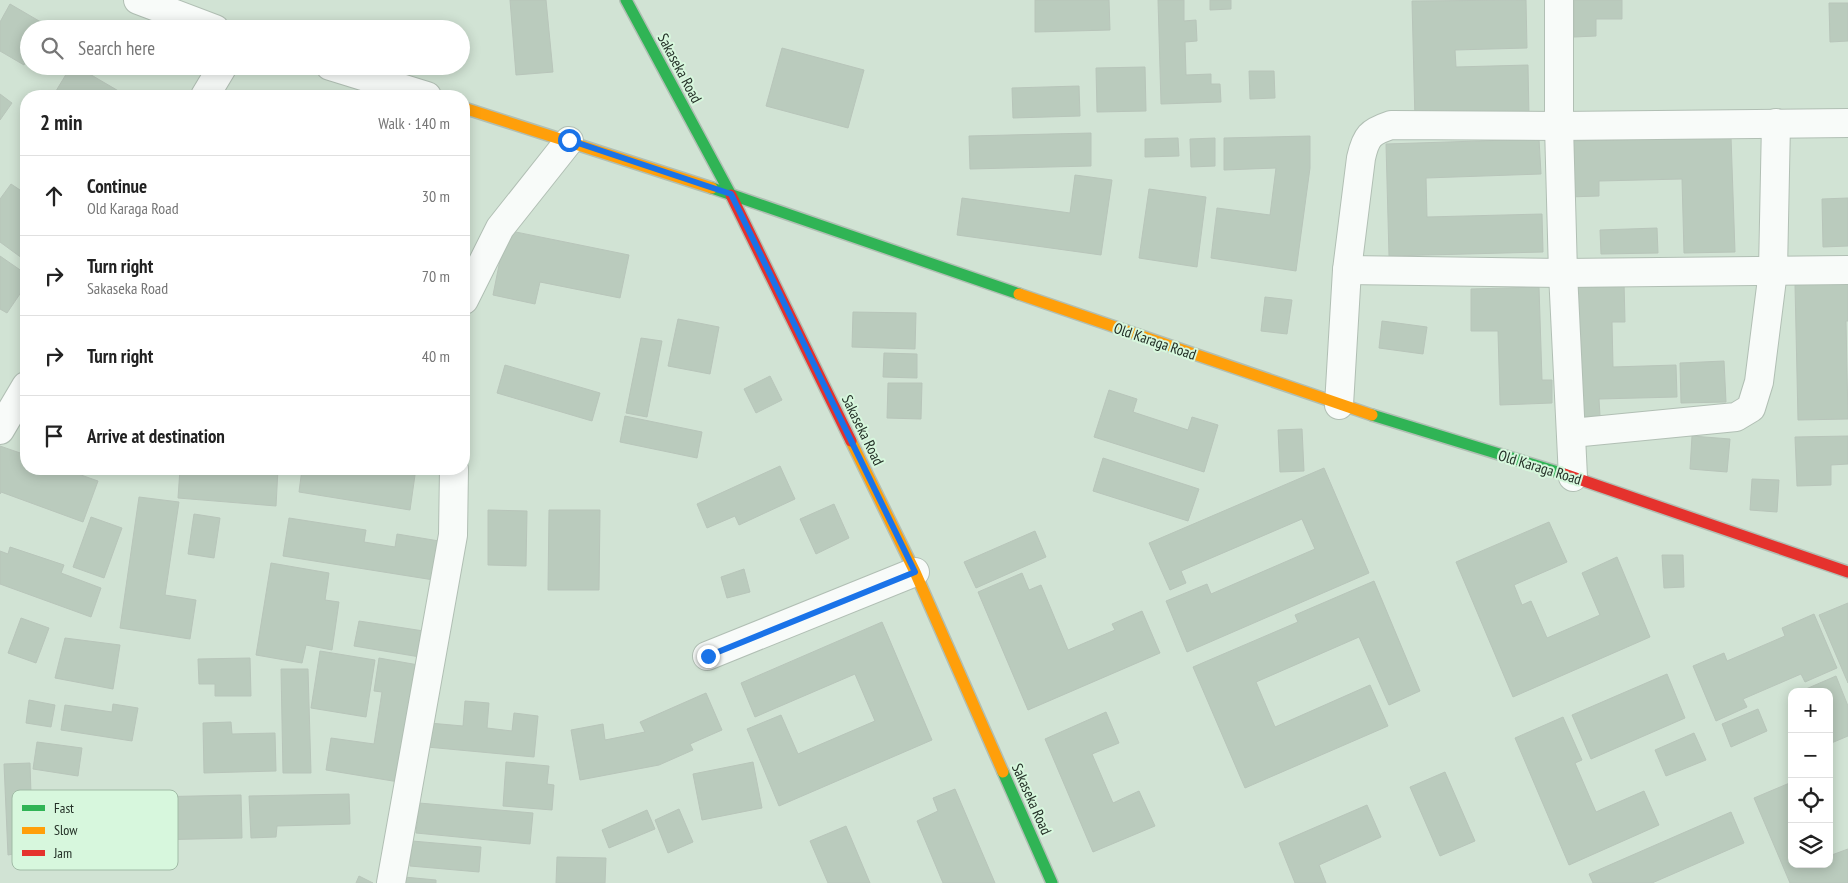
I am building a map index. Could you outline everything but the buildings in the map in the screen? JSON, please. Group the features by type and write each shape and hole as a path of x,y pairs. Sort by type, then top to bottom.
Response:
{"street":[{"path":"138,0 191,20"},
{"name":"Sakaseka Road","path":"626,0 731,194 915,572 1052,883"},
{"path":"1559,0 1559,126 1563,273 1573,477"},
{"path":"209,90 218,75"},
{"path":"359,75 408,90"},
{"name":"Old Karaga Road","path":"470,110 569,140 731,194 1339,405 1573,477 1848,572"},
{"path":"1572,433 1736,417 1751,408 1758,382 1773,271 1776,123"},
{"path":"1339,405 1347,270 1361,158 1364,143 1373,131 1391,125 1559,126 1848,123"},
{"path":"470,288 500,228 569,140"},
{"path":"1347,270 1563,273 1848,270"},
{"path":"0,430 20,396"},
{"path":"391,883 453,535 454,475"},
{"path":"708,656 915,572"}],"traffic: fast":[{"path":"626,0 731,195"},
{"path":"712,188 1019,294"},
{"path":"1372,415 1564,474"},
{"path":"1003,772 1052,883"}],"traffic: slow":[{"path":"470,110 712,188"},
{"path":"1019,294 1372,415"},
{"path":"851,441 915,572 1003,772"}],"traffic: jam":[{"path":"731,195 851,441"},
{"path":"1564,474 1848,572"}],"route":[{"path":"569,140 731,194 915,572 708,656"}]}
